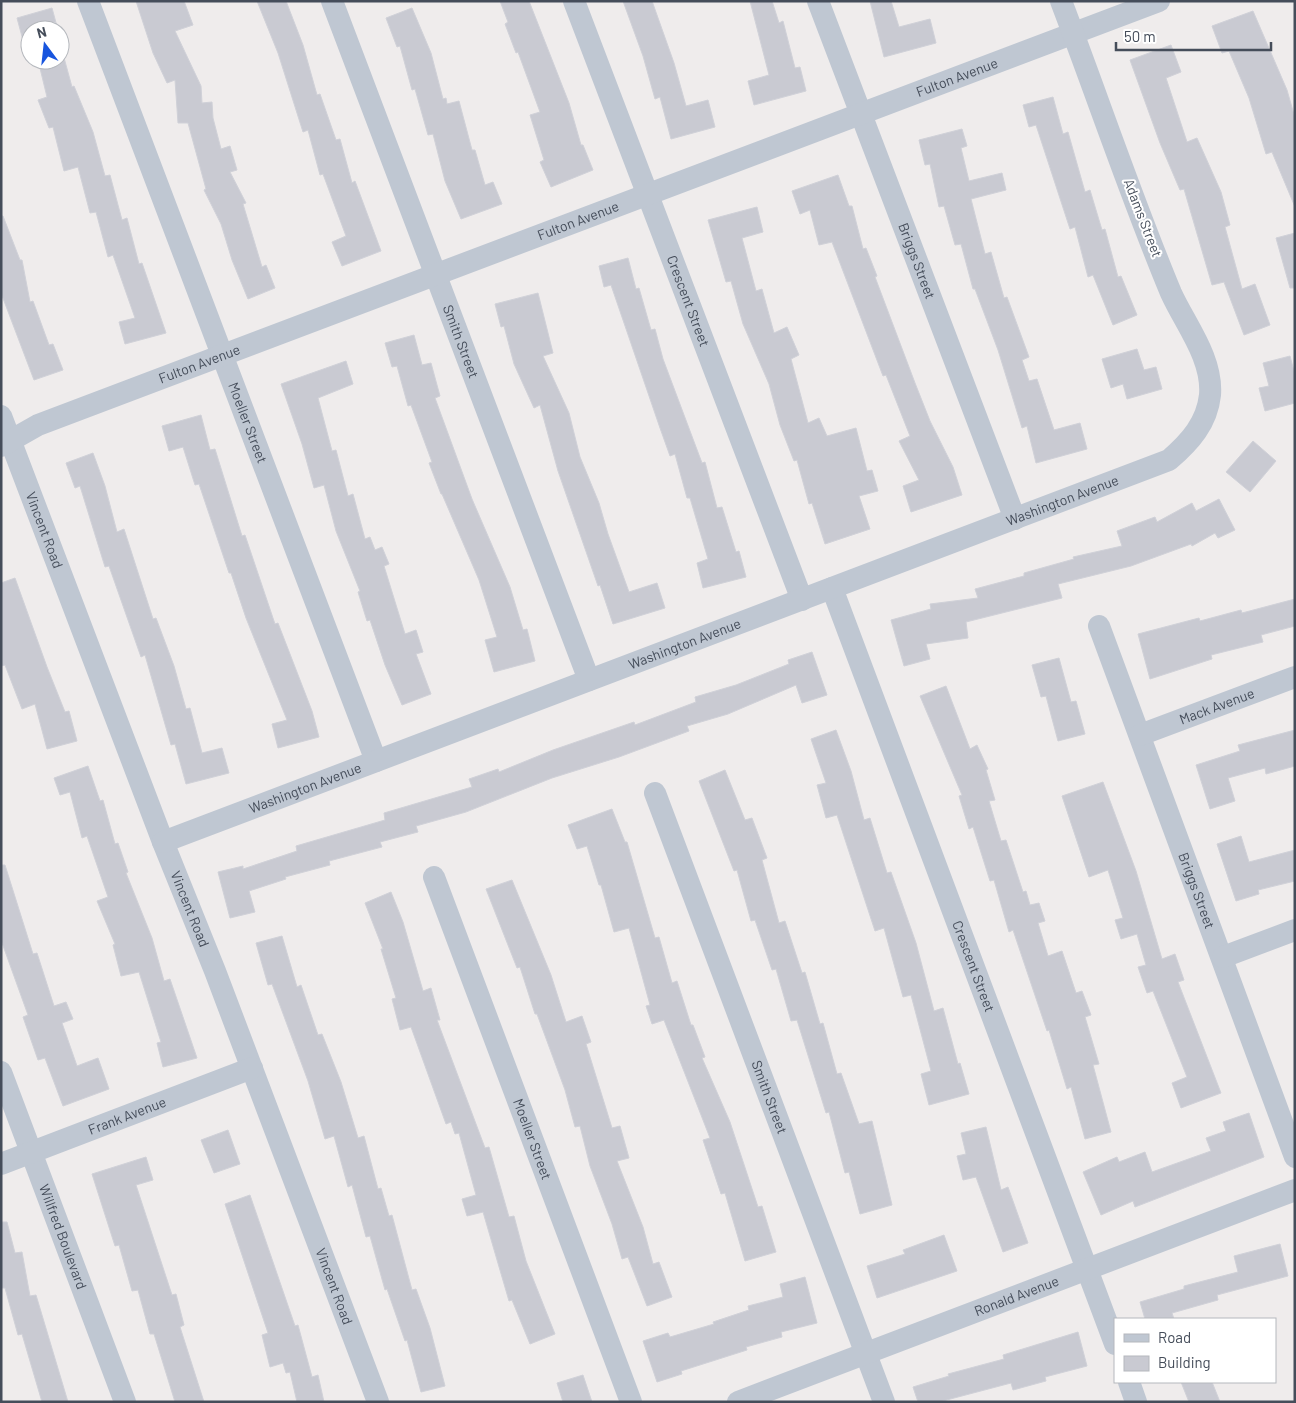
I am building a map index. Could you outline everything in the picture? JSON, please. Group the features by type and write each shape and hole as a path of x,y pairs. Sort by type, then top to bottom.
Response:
{"street":[{"name":"Moeller Street","path":"88,1 376,760"},
{"name":"Smith Street","path":"332,1 589,680"},
{"name":"Crescent Street","path":"574,1 802,600"},
{"name":"Briggs Street","path":"818,1 1014,519"},
{"name":"Adams Street","path":"1061,1 1172,294 1205,360 1210,393 1206,414 1196,433"},
{"name":"Fulton Avenue","path":"6,444 38,425 1159,1"},
{"name":"Vincent Road","path":"1,416 6,444 252,1068 378,1402"},
{"name":"Washington Avenue","path":"163,842 1169,460 1188,444 1196,433"},
{"name":"Crescent Street","path":"832,588 1114,1341"},
{"name":"Briggs Street","path":"1099,626 1223,957 1295,1157"},
{"name":"Mack Avenue","path":"1140,735 1295,676"},
{"name":"Smith Street","path":"656,793 884,1402"},
{"name":"Moeller Street","path":"434,877 631,1402"},
{"path":"1223,957 1295,930"},
{"name":"Frank Avenue","path":"1,1164 252,1068"},
{"name":"Willfred Boulevard","path":"1,1072 125,1402"},
{"name":"Ronald Avenue","path":"738,1402 1295,1190"},
{"path":"1128,1383 1136,1402"}],"building":[{"path":"136,1 184,1 193,25 175,31 201,86 202,103 212,102 213,118 221,149 230,146 237,170 230,172 246,203 243,204 262,267 266,265 275,288 248,299 232,260 221,224 204,190 206,189 188,123 178,123 175,80 167,83 153,53"},
{"path":"257,1 286,1 303,45 317,95 320,94 336,140 340,139 352,183 355,181 381,251 342,266 332,242 346,236 323,174 320,175 308,130 303,132 278,53"},
{"path":"500,1 529,1 569,103 581,145 583,145 593,170 551,187 540,162 544,160 530,115 540,112 518,52 516,53 505,24 508,22"},
{"path":"623,1 652,1 674,63 686,106 708,100 715,127 671,139 660,97 655,99 643,56"},
{"path":"750,1 772,1 779,23 783,21 795,68 800,67 806,91 754,105 748,81 769,75"},
{"path":"870,1 891,1 899,27 930,19 936,43 884,57"},
{"path":"52,8 55,20 20,20 20,29 17,18"},
{"path":"412,8 431,53 443,99 446,98 447,104 459,101 472,150 475,150 485,185 493,182 502,204 461,219 445,181 433,134 428,135 415,89 412,90 400,46 397,47 386,18"},
{"path":"1253,11 1287,90 1295,118 1295,207 1272,152 1266,154 1249,98 1229,51 1222,53 1212,26"},
{"path":"1171,45 1181,72 1166,78 1187,142 1197,138 1221,192 1230,225 1225,227 1242,289 1255,284 1270,325 1244,335 1224,282 1212,285 1184,189 1180,190 1160,143 1130,60"},
{"path":"40,70 67,70 72,87 74,86 93,132 105,176 110,175 122,220 127,218 139,264 142,263 166,333 125,344 119,322 135,318 113,255 108,257 96,212 90,213 78,167 64,171 53,127 49,128 38,100 47,97"},
{"path":"1053,97 1063,134 1068,132 1085,192 1090,190 1102,230 1105,229 1118,277 1121,276 1137,315 1113,325 1093,275 1088,277 1075,227 1070,229 1036,125 1029,127 1023,105"},
{"path":"962,129 967,146 961,148 969,181 1002,173 1006,190 971,199 985,254 991,252 1004,298 1007,297 1029,357 1022,360 1029,381 1037,379 1054,430 1080,423 1087,449 1036,463 1027,426 1022,428 998,350 975,289 973,289 961,244 955,245 944,206 939,207 930,164 925,165 919,140"},
{"path":"838,175 849,206 852,206 863,249 866,248 915,383 930,421 953,467 962,495 911,512 903,486 919,480 899,441 910,436 886,375 883,376 832,242 819,245 810,210 800,214 792,191"},
{"path":"757,207 763,232 742,238 756,291 762,289 774,333 787,327 799,355 791,359 808,423 819,418 827,436 856,428 867,471 872,470 878,491 859,496 870,529 825,544 812,503 809,504 797,460 794,461 780,425 769,384 743,324 731,281 726,282 708,220"},
{"path":"1,216 3,216 20,260 22,260 30,302 33,301 49,345 53,344 63,370 34,380 1,293"},
{"path":"1295,233 1295,288 1290,288 1276,238"},
{"path":"628,258 636,289 639,288 651,330 655,329 663,359 702,463 705,462 717,508 722,507 736,552 739,551 746,577 703,588 697,563 708,559 690,498 687,498 675,454 670,456 611,285 604,287 599,266"},
{"path":"538,293 553,353 543,356 569,413 580,457 599,503 629,592 657,583 665,608 613,624 558,471 540,405 534,408 514,364 504,326 501,327 495,304"},
{"path":"414,335 422,365 431,363 440,396 435,398 472,499 510,587 523,630 527,629 535,661 494,672 485,640 497,637 479,580 441,494 429,463 432,462 411,405 408,406 397,366 392,367 385,343"},
{"path":"1137,349 1144,370 1156,367 1162,389 1127,399 1123,384 1111,388 1102,359"},
{"path":"1290,356 1295,375 1295,403 1265,411 1259,388 1269,386 1263,363"},
{"path":"346,361 353,384 318,398 332,451 336,450 348,496 353,494 365,539 370,537 375,550 382,547 389,564 384,566 405,634 416,630 423,652 416,654 431,694 402,705 385,665 370,620 367,621 358,592 360,591 336,531 324,485 314,488 302,444 281,384"},
{"path":"201,415 210,450 215,449 242,536 245,535 275,624 278,623 312,711 319,737 278,748 272,724 287,720 246,618 231,573 229,573 199,484 195,485 183,447 169,451 162,426"},
{"path":"1253,441 1276,461 1250,492 1226,472"},
{"path":"93,453 105,486 117,532 124,529 153,619 156,618 174,666 186,709 190,708 202,753 222,748 229,773 186,784 175,744 171,745 145,655 141,657 109,566 105,567 80,486 75,488 66,463"},
{"path":"1219,499 1235,530 1218,538 1215,533 1192,546 1191,544 1131,566 1058,584 1062,598 966,622 968,638 926,644 930,659 904,666 891,620 931,609 930,604 978,598 975,589 1024,576 1024,573 1074,559 1073,557 1122,546 1117,531 1155,517 1157,522 1192,503 1196,511"},
{"path":"15,578 65,712 69,711 77,741 47,749 35,704 22,709 5,665 1,666 1,583"},
{"path":"1295,599 1295,626 1261,635 1263,642 1211,655 1212,659 1150,679 1138,634 1199,618 1200,621 1241,610 1242,613"},
{"path":"812,652 827,695 802,703 796,685 728,714 687,726 689,731 619,757 552,778 466,812 416,826 418,832 380,842 382,847 329,861 330,865 285,877 286,879 249,891 255,912 230,918 218,872 243,866 243,869 297,851 296,846 385,820 384,813 472,787 469,779 498,769 499,772 553,750 634,722 635,725 696,702 695,697 736,685 789,664 788,660"},
{"path":"1059,658 1071,702 1076,701 1085,734 1058,741 1046,696 1041,697 1032,665"},
{"path":"946,686 970,749 977,745 988,769 986,770 995,800 989,801 1001,841 1006,840 1023,892 1026,891 1030,905 1039,903 1045,921 1038,923 1048,956 1062,951 1076,993 1082,991 1091,1015 1085,1017 1099,1064 1093,1065 1111,1132 1085,1139 1071,1087 1067,1089 1049,1030 1047,1031 1013,930 1009,932 994,880 990,881 973,827 969,829 959,796 962,795 920,696"},
{"path":"836,730 851,771 864,820 870,818 887,873 891,872 916,943 934,1011 943,1008 958,1064 960,1063 969,1094 929,1105 921,1074 931,1071 911,995 903,997 884,928 875,931 837,815 826,818 817,785 826,783 811,739"},
{"path":"1295,730 1295,766 1266,774 1265,768 1228,778 1235,801 1210,809 1196,765 1240,751 1238,745"},
{"path":"88,766 100,801 103,800 115,844 118,843 128,872 126,873 152,938 164,981 170,979 197,1058 163,1067 157,1043 161,1042 139,972 121,976 113,945 115,944 97,901 108,897 87,836 82,838 70,792 60,795 54,778"},
{"path":"725,770 745,820 752,818 767,858 762,860 779,923 785,921 802,973 805,972 820,1024 823,1023 837,1074 841,1073 859,1124 872,1121 892,1205 860,1214 849,1172 845,1173 829,1112 826,1113 797,1020 791,1021 776,969 772,970 755,920 751,921 737,870 734,871 699,781"},
{"path":"1103,782 1136,871 1162,959 1175,954 1184,980 1178,982 1221,1093 1181,1108 1172,1083 1187,1077 1153,991 1147,993 1138,967 1146,965 1137,934 1121,939 1115,920 1123,918 1108,870 1089,877 1062,796"},
{"path":"612,809 625,842 627,842 655,938 659,937 672,983 677,981 691,1025 693,1025 705,1057 702,1058 730,1122 758,1207 762,1206 776,1252 745,1261 725,1193 721,1194 703,1140 710,1138 664,1020 652,1024 646,1006 650,1005 629,928 614,932 601,885 599,885 587,846 577,849 568,825"},
{"path":"1241,836 1249,862 1295,850 1295,881 1258,890 1259,894 1236,901 1217,844"},
{"path":"1,865 5,865 33,954 37,953 54,1006 66,1002 73,1019 62,1023 77,1066 98,1058 109,1089 63,1106 45,1058 38,1060 23,1017 28,1015 1,940"},
{"path":"512,880 551,975 566,1022 582,1016 591,1042 586,1044 612,1128 620,1126 629,1158 617,1161 643,1227 653,1264 659,1262 672,1297 647,1306 628,1257 622,1259 612,1224 590,1166 580,1126 575,1127 565,1090 537,1014 535,1014 520,967 517,968 486,889"},
{"path":"391,892 403,922 423,991 431,988 440,1020 437,1020 485,1148 489,1147 509,1217 514,1216 526,1261 555,1334 530,1344 512,1300 509,1301 483,1212 467,1216 462,1199 476,1195 459,1133 455,1134 451,1122 446,1124 411,1027 400,1030 392,999 396,998 381,949 383,949 365,903"},
{"path":"282,936 297,987 301,985 318,1035 322,1034 341,1082 358,1138 364,1136 378,1189 381,1188 389,1216 392,1215 412,1290 416,1289 430,1328 445,1386 421,1392 407,1340 405,1341 387,1289 385,1290 370,1236 366,1237 352,1185 348,1187 334,1136 325,1139 308,1081 272,984 268,985 256,943"},
{"path":"1249,1113 1264,1157 1135,1207 1133,1201 1101,1215 1083,1172 1117,1157 1119,1162 1145,1152 1152,1172 1211,1151 1206,1138 1226,1131 1223,1122"},
{"path":"986,1127 1001,1190 1008,1187 1028,1243 1003,1252 976,1177 963,1180 957,1156 966,1154 961,1133"},
{"path":"228,1130 240,1164 214,1173 201,1140"},
{"path":"146,1157 153,1180 136,1185 172,1295 176,1294 184,1325 180,1327 204,1402 175,1402 154,1334 150,1334 138,1290 132,1291 119,1245 115,1246 92,1174"},
{"path":"250,1195 295,1326 298,1325 312,1377 318,1375 324,1402 297,1402 290,1372 286,1373 283,1363 270,1367 262,1335 268,1333 225,1204"},
{"path":"1,1222 7,1222 15,1253 22,1252 30,1296 36,1295 68,1402 42,1402 22,1334 18,1335 5,1288 1,1288"},
{"path":"944,1235 957,1271 877,1298 867,1266 905,1254 903,1250"},
{"path":"1280,1244 1288,1276 1217,1295 1218,1300 1172,1313 1174,1318 1145,1318 1140,1302 1184,1289 1184,1286 1238,1272 1234,1256"},
{"path":"805,1277 817,1323 781,1332 782,1337 746,1347 747,1350 681,1371 682,1374 657,1382 643,1341 668,1333 670,1337 714,1324 713,1322 749,1310 748,1306 783,1297 780,1284"},
{"path":"1078,1332 1087,1366 1045,1377 1046,1381 1013,1390 1011,1383 939,1402 918,1402 913,1387 949,1376 948,1374 1004,1359 1003,1355"},
{"path":"583,1375 592,1402 563,1402 557,1383"},
{"path":"1181,1383 1212,1383 1220,1402 1189,1402"}]}
